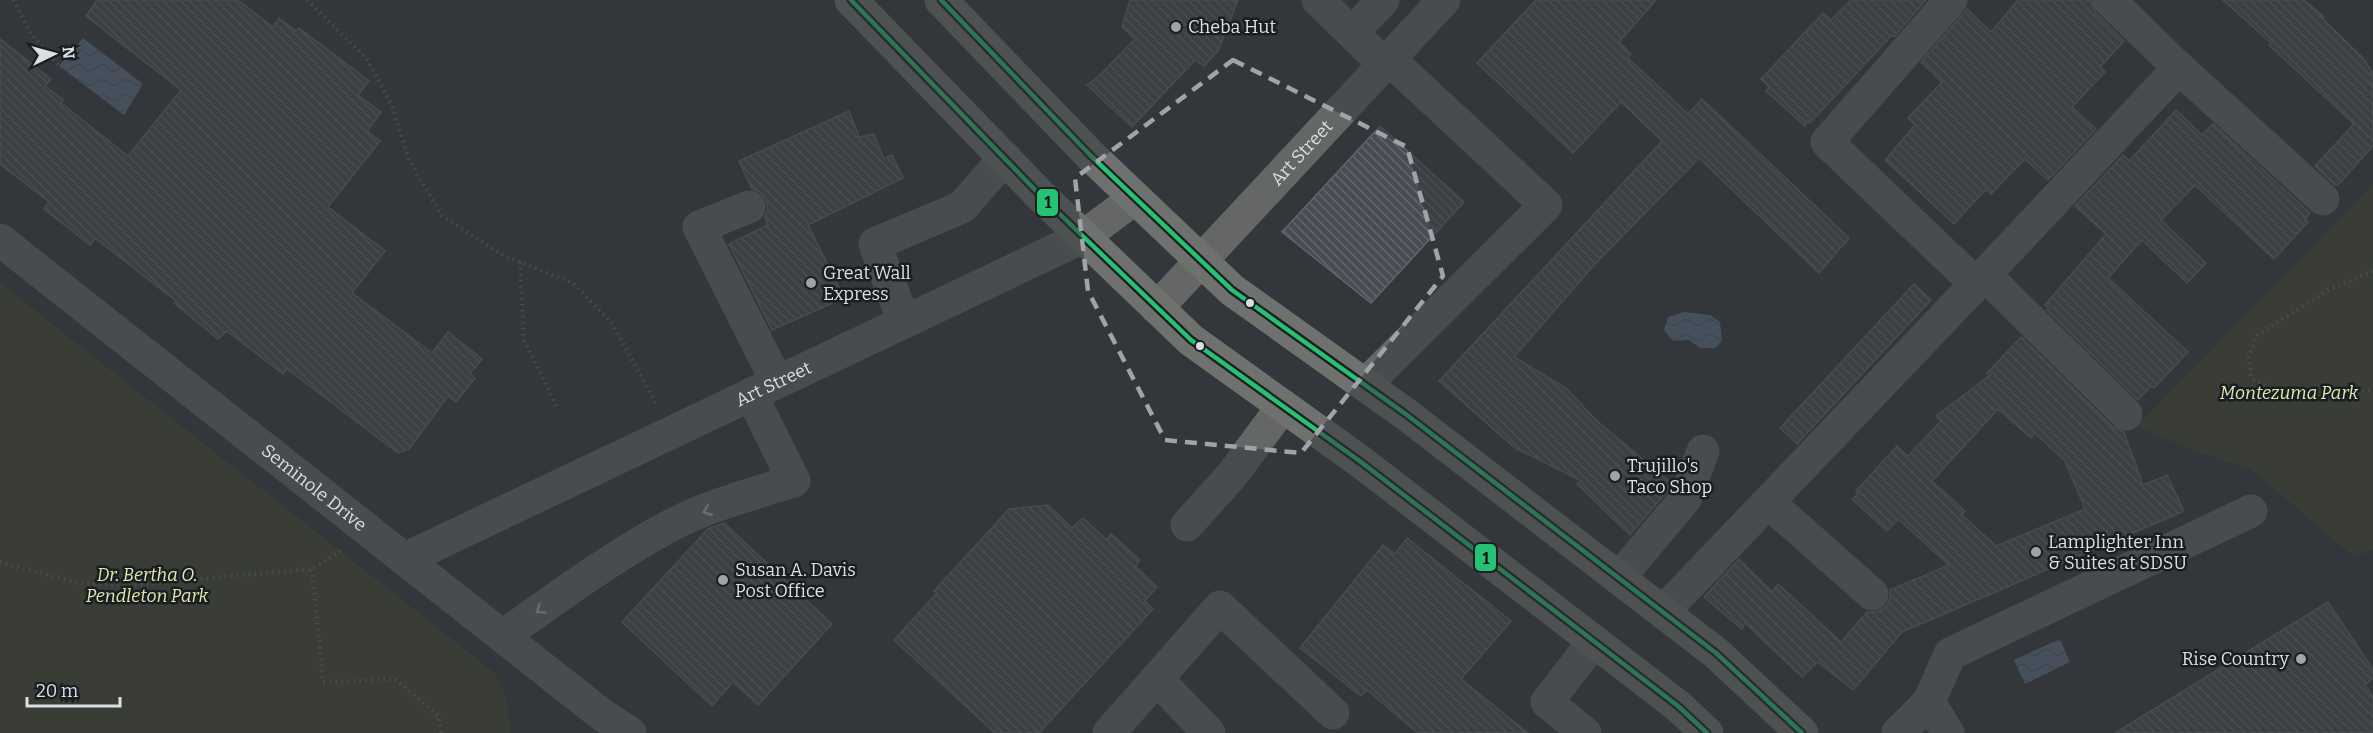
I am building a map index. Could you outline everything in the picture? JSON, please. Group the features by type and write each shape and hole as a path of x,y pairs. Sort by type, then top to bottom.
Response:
{"main road":[{"path":"851,0 1005,159 1191,340 1361,462 1678,706 1707,733"},
{"path":"941,0 1090,155 1232,290 1365,386 1716,653 1802,733"}],"street":[{"path":"1318,0 1352,33 1546,205 1365,386"},
{"path":"1352,33 1383,0"},
{"name":"Art Street","path":"1157,308 1444,0"},
{"path":"1951,0 1827,142 2126,414"},
{"path":"2109,0 2179,68 2324,199"},
{"path":"1663,612 1981,280 2179,68"},
{"path":"904,322 875,244 962,207 1005,159"},
{"name":"Art Street","path":"405,559 1083,237 1135,198"},
{"path":"502,636 578,583 669,526 732,500 794,482 764,388 699,227 749,207"},
{"name":"Seminole Drive","path":"0,240 502,636 595,724 630,733"},
{"path":"1187,525 1232,475 1283,406"},
{"path":"1619,578 1685,499 1703,451"},
{"path":"1768,502 1872,594"},
{"path":"1898,733 1929,702 1950,654 2251,511"},
{"path":"1109,733 1220,607 1333,713"},
{"path":"1585,733 1546,702 1594,641"},
{"path":"1157,679 1209,733"},
{"path":"1929,702 1948,733"}],"path":[{"path":"12,0 31,34 59,66"},
{"path":"307,0 366,59 392,106 409,160 442,216 504,256 573,283 612,323 657,405"},
{"path":"520,262 524,340 557,408"},
{"path":"2373,271 2328,290 2256,336 2249,357 2251,378 2285,397 2373,390"},
{"path":"0,562 79,583 125,586 312,569 345,549"},
{"path":"312,569 323,682 395,679 438,715 441,733"}],"highlighted area":[{"path":"1233,60 1407,147 1443,276 1301,453 1165,440 1088,291 1075,178"}],"green space":[{"name":"Montezuma Park","path":"2373,185 2373,550 2354,557 2251,469 2200,453 2137,426"},
{"name":"Dr. Bertha O. Pendleton Park","path":"0,283 495,673 506,695 511,733 0,733"}],"water":[{"path":"83,38 143,84 124,115 59,66"},
{"path":"1684,312 1710,315 1720,322 1722,341 1715,348 1700,348 1689,340 1673,341 1664,330 1668,317"},
{"path":"2060,639 2070,662 2025,684 2014,660"}],"building":[{"path":"97,0 238,0 273,27 279,18 296,31 299,28 369,81 358,95 381,112 367,131 380,141 328,207 385,251 352,293 432,353 448,332 482,359 470,374 475,378 456,402 448,396 409,449 398,453 287,369 283,374 227,331 218,339 174,303 176,301 95,238 90,245 44,209 49,202 0,164 0,39 51,79 45,86 63,100 61,103 128,156 181,90 86,16"},
{"path":"1130,0 1238,0 1218,51 1204,66 1195,60 1132,127 1087,85 1099,76 1135,39 1122,27"},
{"path":"1536,0 1656,0 1619,42 1631,54 1628,58 1688,114 1702,99 1849,238 1819,273 1699,158 1595,264 1514,357 1566,388 1596,420 1671,483 1669,489 1630,535 1577,484 1582,481 1515,448 1439,381 1662,141 1621,102 1573,153 1477,63"},
{"path":"1851,0 1926,0 1894,37 1892,35 1805,126 1766,91 1769,87 1761,79 1823,13 1831,20"},
{"path":"2018,0 2091,0 2096,13 2124,41 2100,67 2105,72 2072,107 2096,129 2048,180 2025,159 1991,194 1986,189 1954,224 1885,160 1915,125 1908,118 1942,82 1921,62 1967,9 1991,32"},
{"path":"2223,0 2304,0 2324,17 2322,18 2363,58 2373,73 2373,146 2338,185 2335,185 2315,166 2354,124"},
{"path":"2176,110 2202,135 2213,124 2310,213 2305,220 2308,222 2274,259 2195,185 2161,220 2206,263 2187,283 2142,240 2108,278 2188,352 2154,388 2151,386 2138,400 2047,310 2049,308 2045,305 2106,234 2075,206 2123,155 2129,161"},
{"path":"849,111 859,137 874,134 884,159 892,155 903,178 808,225 844,298 772,330 729,244 768,225 765,217 768,209 766,200 760,192 752,189 739,161"},
{"path":"1380,126 1464,202 1371,303 1282,232"},
{"path":"1914,284 1931,300 1797,444 1780,428"},
{"path":"2021,337 2113,427 2124,432 2143,485 2167,475 2184,511 1902,632 1853,690 1818,662 1802,677 1745,623 1742,629 1704,597 1739,559 1772,592 1778,584 1841,642 1867,612 1877,612 1886,607 1890,598 1890,590 1949,565 1898,519 1887,531 1852,499 1858,494 1856,491 1897,446 1908,456 1941,421 1936,416 1990,375 1987,373","holes":["1998,409 2031,438 2035,433 2065,461 2085,509 1996,546 1962,515 1965,511 1932,481"]},
{"path":"1048,505 1072,528 1083,518 1107,540 1111,534 1140,560 1135,566 1157,587 1145,601 1153,609 1039,733 995,733 894,640 937,593 934,591 1009,509"},
{"name":"Susan A. Davis Post Office","path":"724,523 832,624 758,705 733,682 712,706 622,622 708,529"},
{"path":"1407,538 1511,621 1461,679 1528,733 1418,733 1367,690 1361,696 1300,648 1383,545 1395,554"},
{"name":"Rise Country","path":"2328,602 2373,669 2373,678 2365,685 2373,697 2373,733 2115,733"}],"transit line":[{"name":"1","path":"851,0 1042,197 1191,340 1361,462 1678,706 1707,733"},
{"name":"1","path":"941,0 1090,155 1232,290 1407,415 1716,653 1802,733"}],"place":[{"name":"Cheba Hut","path":"1176,27"},
{"name":"Great Wall Express","path":"811,283"},
{"name":"Trujillo's Taco Shop","path":"1615,476"},
{"name":"Lamplighter Inn & Suites at SDSU","path":"2036,552"},
{"name":"Susan A. Davis Post Office","path":"723,580"},
{"name":"Rise Country","path":"2301,659"}]}
